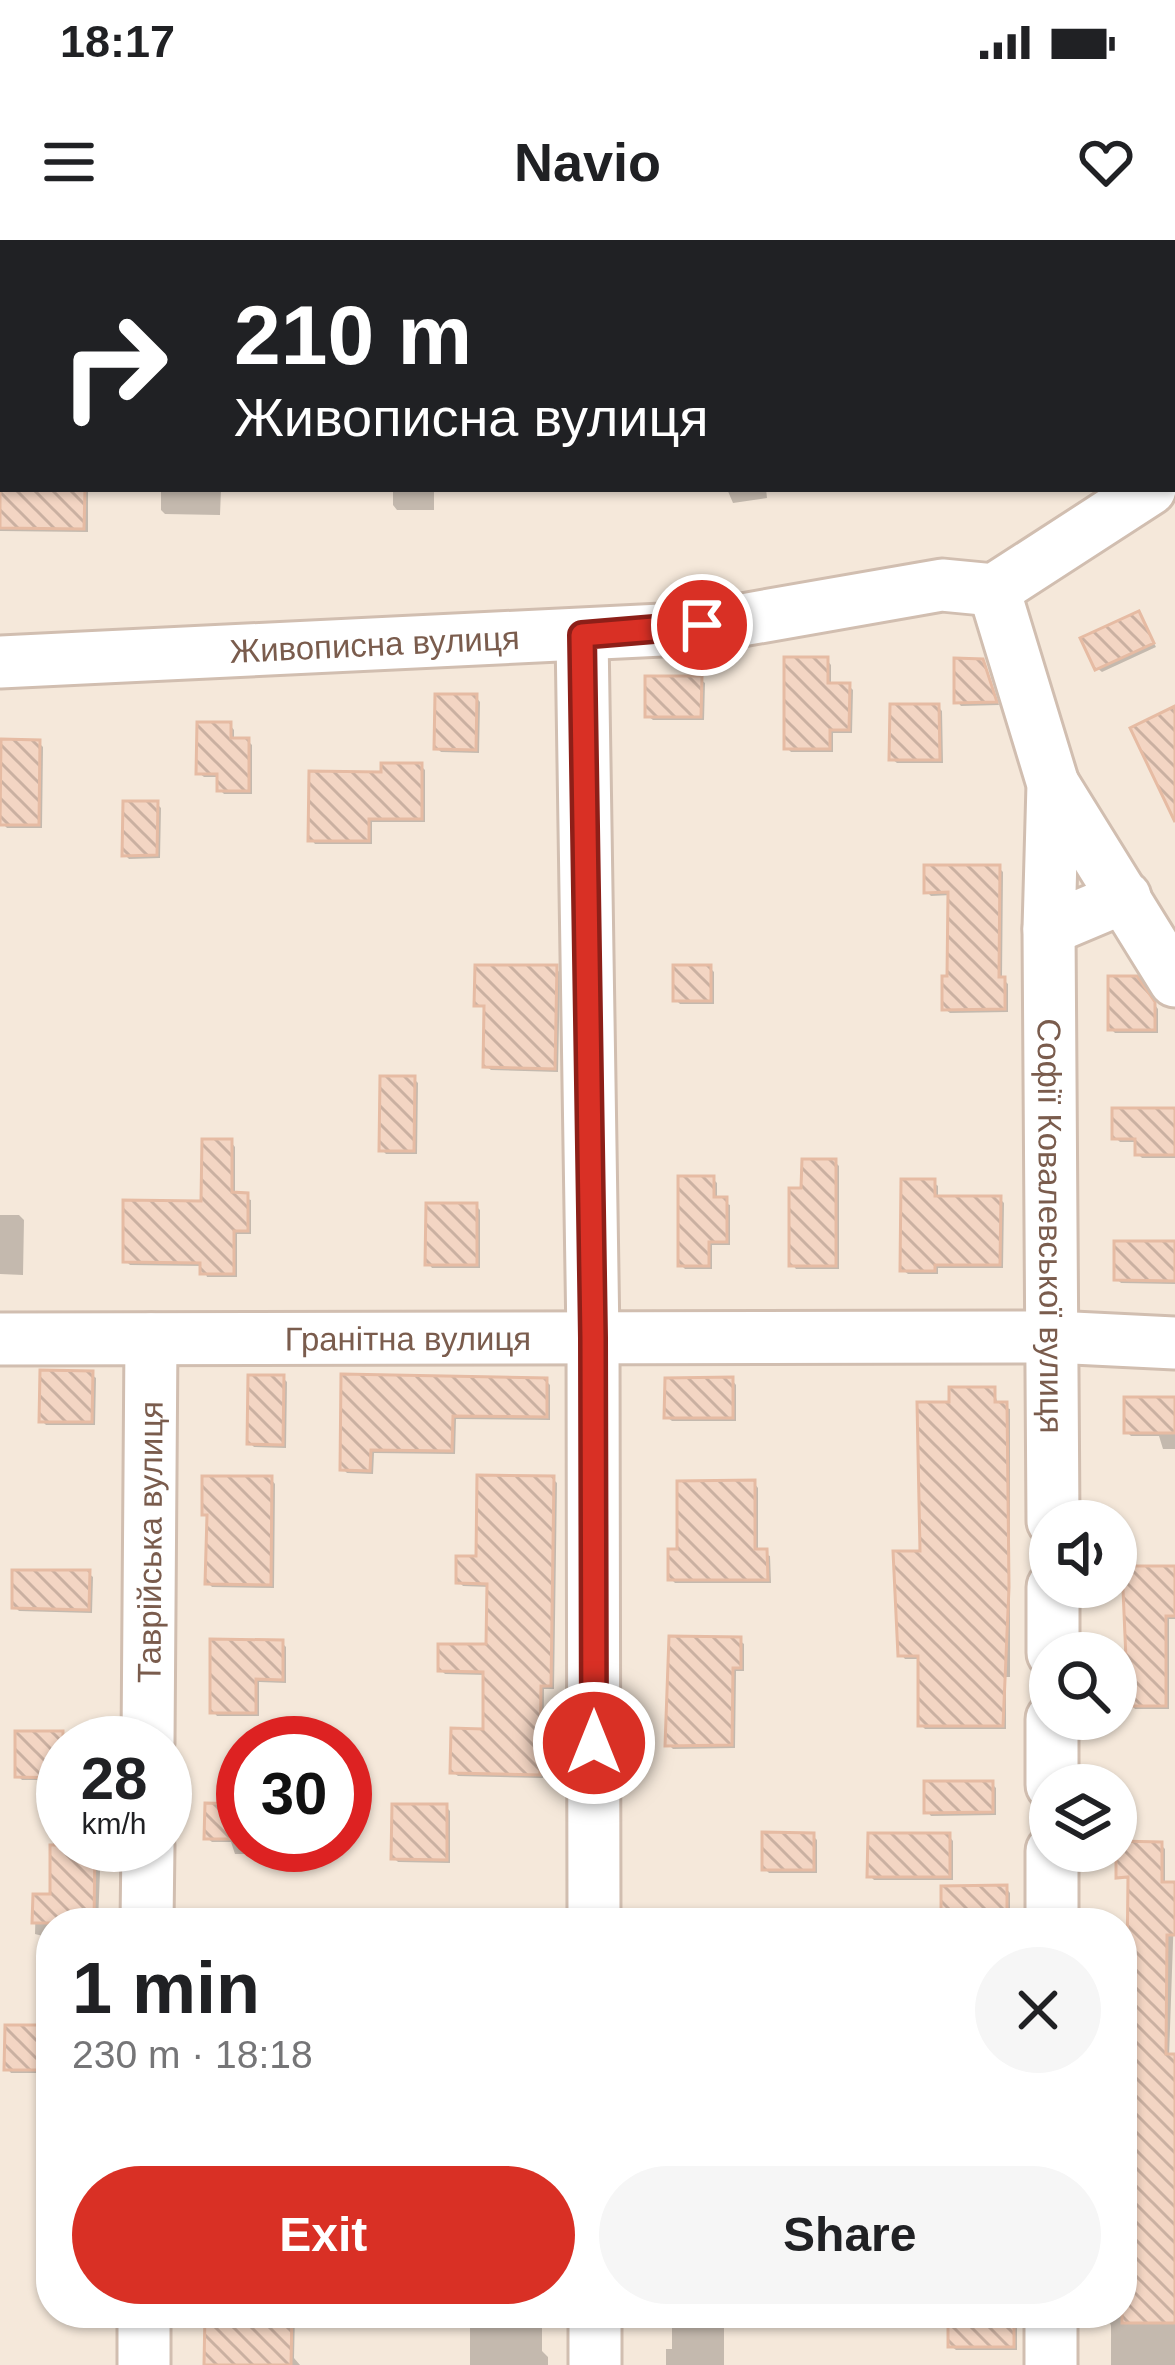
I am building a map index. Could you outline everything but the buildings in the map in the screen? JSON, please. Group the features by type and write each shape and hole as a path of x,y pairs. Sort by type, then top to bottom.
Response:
{"street":[{"path":"994,590 1145,492"},
{"name":"Живописна вулиця","path":"0,662 582,635 742,620 943,585 994,590"},
{"name":"Софії Ковалевської вулиця","path":"994,590 1053,784 1049,928 1053,1500"},
{"path":"582,635 593,1338 594,1908"},
{"path":"1053,784 1175,981"},
{"path":"1049,928 1125,897"},
{"name":"Гранітна вулиця","path":"0,1340 1054,1336 1175,1343"},
{"name":"Таврійська вулиця","path":"148,1716 151,1339"},
{"path":"147,1908 148,1872"},
{"path":"1052,1872 1052,1908"},
{"path":"144,2328 144,2365"},
{"path":"595,2328 595,2365"},
{"path":"1051,2328 1051,2365"}],"shaded area":[{"path":"0,492 1175,492 1175,2365 0,2365"}],"route":[{"path":"594,1743 582,635 702,625"}]}
